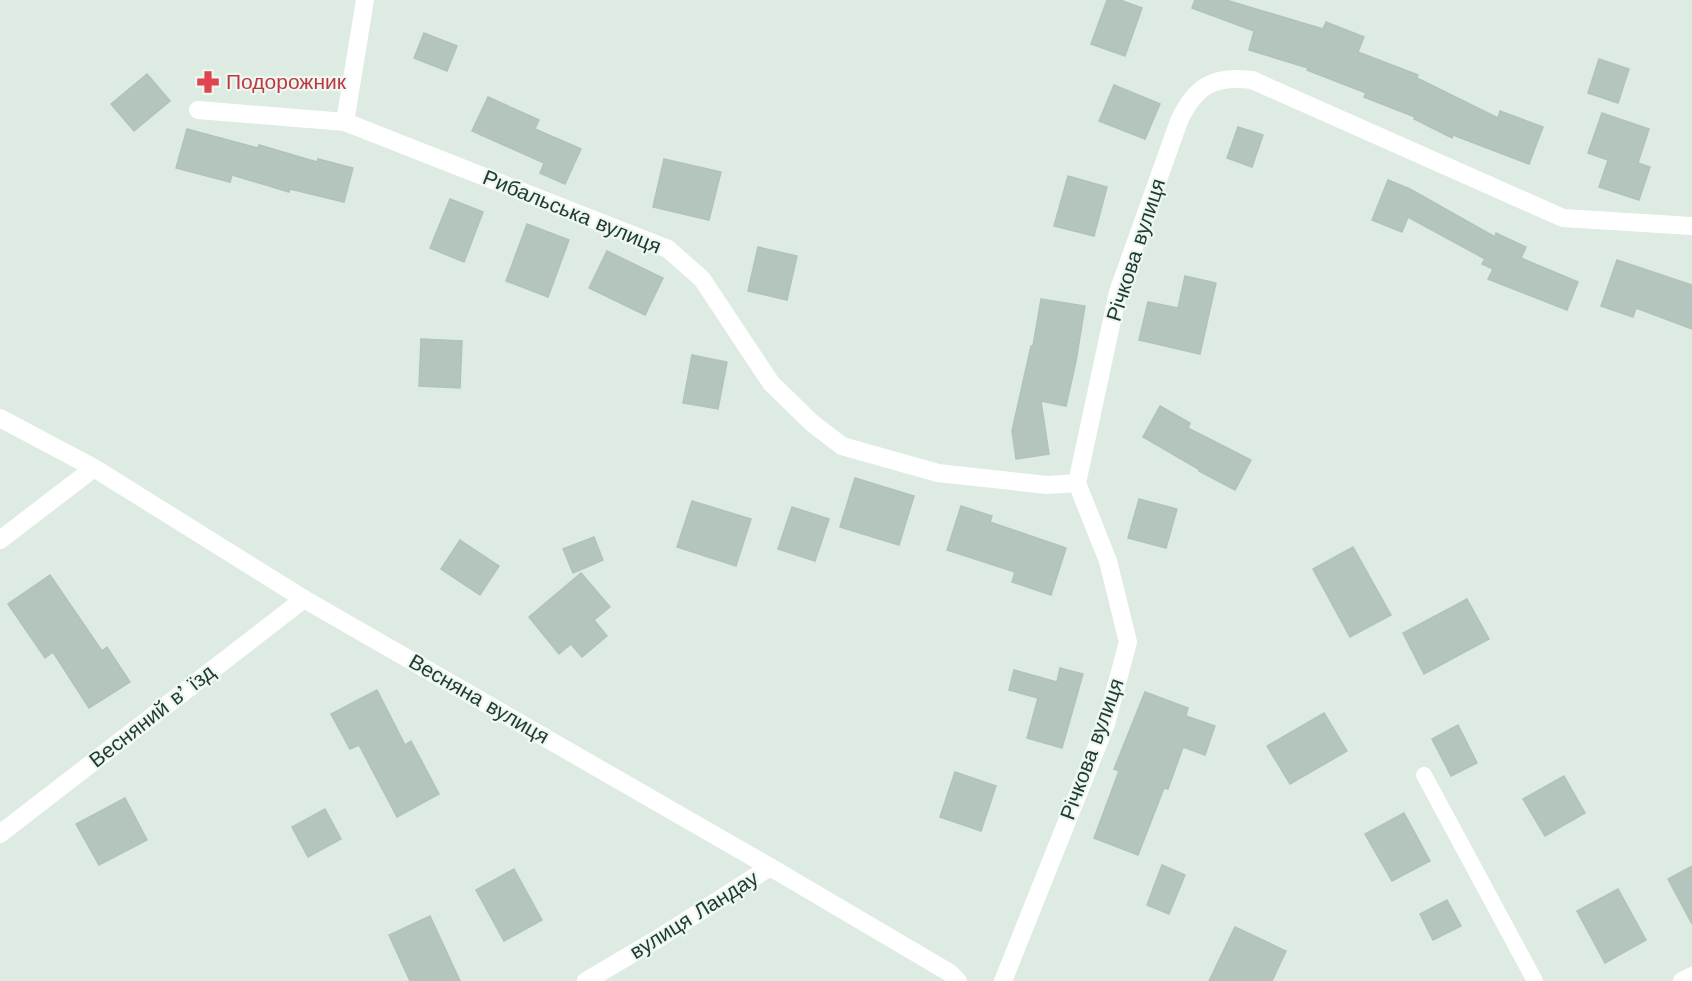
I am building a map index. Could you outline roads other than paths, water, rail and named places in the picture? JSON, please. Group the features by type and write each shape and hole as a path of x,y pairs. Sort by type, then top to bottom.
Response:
{"street":[{"path":"345,122 365,0"},
{"name":"Річкова вулиця","path":"1003,981 1106,724 1128,642 1108,561 1077,483 1118,292 1187,104 1199,91 1216,81 1234,77 1252,80 1563,218 1692,226"},
{"name":"Рибальська вулиця","path":"198,110 345,122 668,249 702,279 771,383 812,423 842,446 938,473 1047,485 1077,483"},
{"name":"Весняна вулиця","path":"0,418 94,468 304,599 770,867 950,974 958,981"},
{"path":"0,540 94,468"},
{"name":"Весняний вʼїзд","path":"0,834 304,599"},
{"name":"вулиця Ландау","path":"586,981 659,938 770,867"},
{"path":"1682,981 1692,975"}],"lane":[{"path":"1424,775 1536,981"}],"place":[{"name":"Подорожник","path":"208,82"}]}
